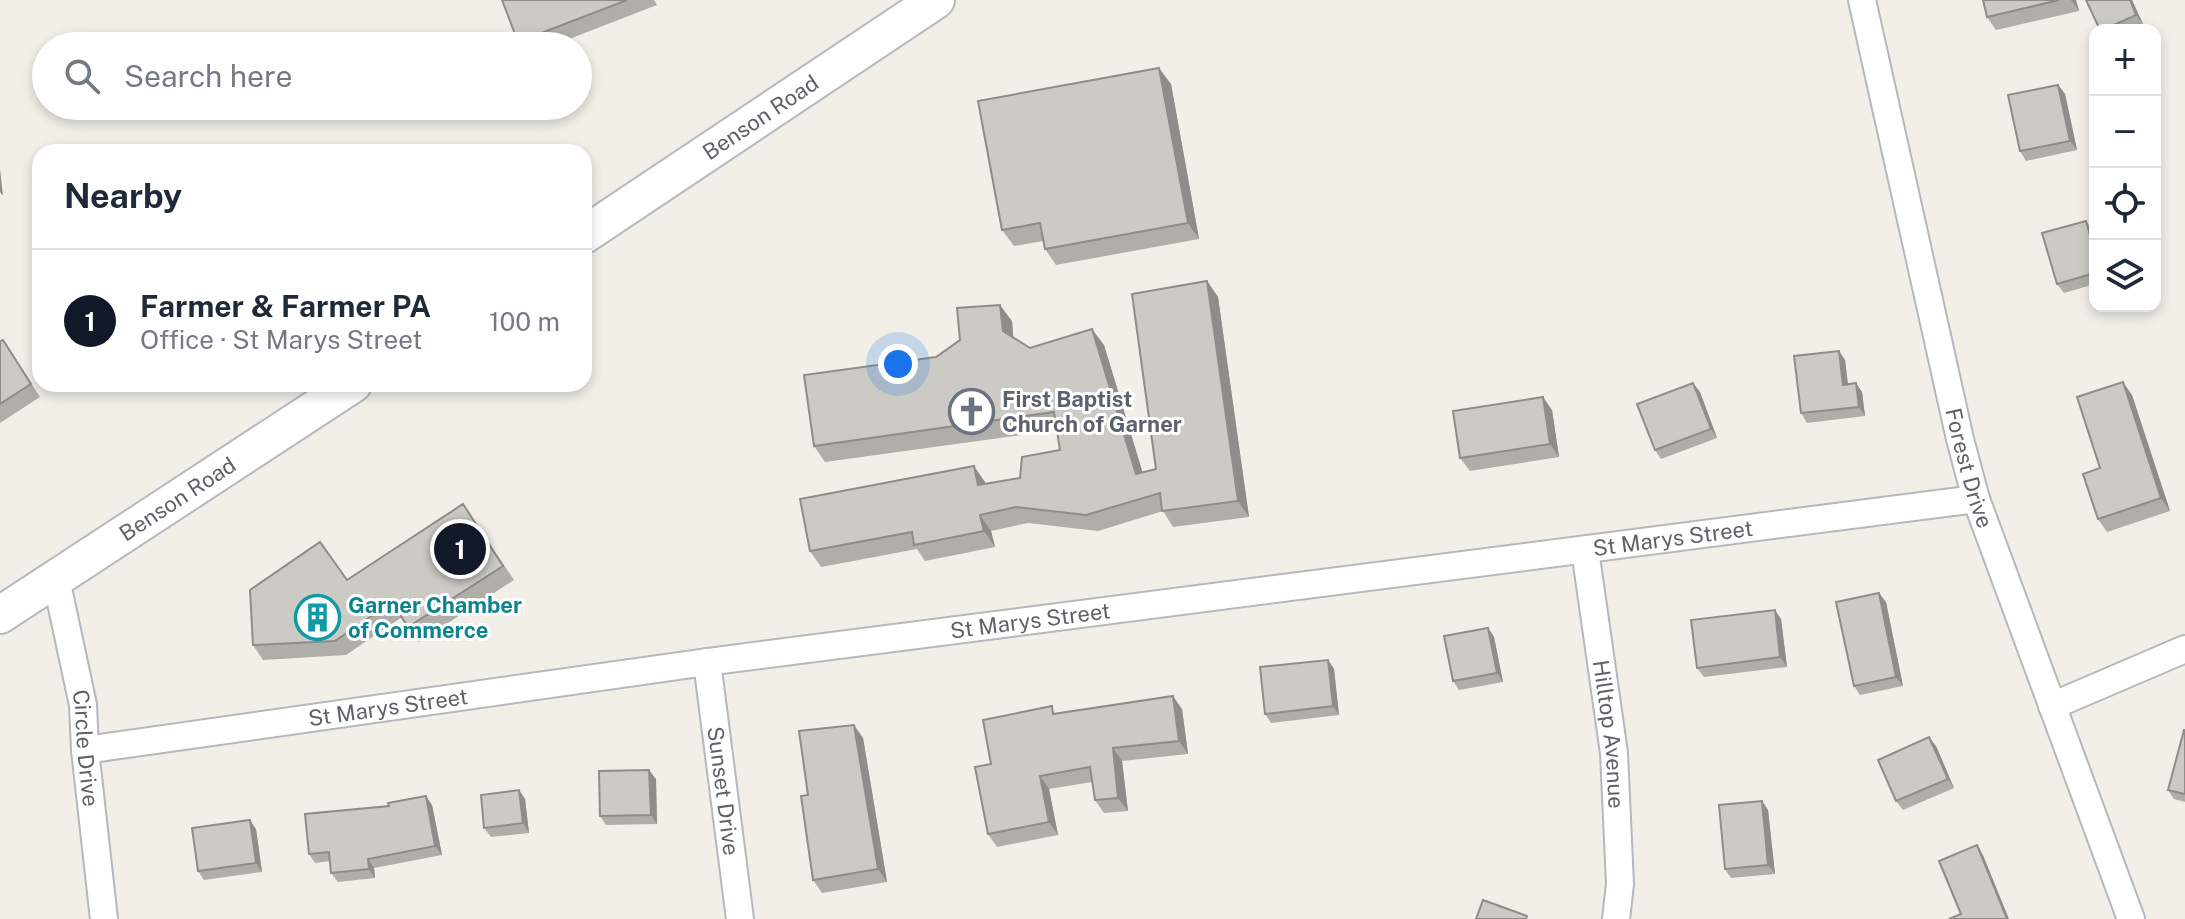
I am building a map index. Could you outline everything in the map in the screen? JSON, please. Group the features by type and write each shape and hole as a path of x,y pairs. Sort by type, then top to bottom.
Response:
{"main road":[{"name":"Benson Road","path":"592,230 936,0"},
{"name":"Benson Road","path":"0,615 341,392"}],"street":[{"name":"Forest Drive","path":"1862,0 1976,499 2131,919"},
{"name":"St Marys Street","path":"85,750 707,662 1976,499"},
{"name":"Hilltop Avenue","path":"1585,550 1614,753 1620,884 1616,919"},
{"name":"Circle Drive","path":"56,579 83,705 85,750 104,919"},
{"path":"2052,706 2185,649"},
{"name":"Sunset Drive","path":"707,662 740,919"}],"building":[{"path":"502,0 627,0 544,32 514,32"},
{"path":"1983,0 2059,0 1987,17"},
{"path":"2086,0 2130,0 2136,15 2116,24 2097,24"},
{"path":"1159,68 1188,223 1045,249 1040,223 1002,230 978,101"},
{"path":"2058,85 2070,141 2020,151 2008,95"},
{"path":"2086,221 2089,232 2089,275 2057,284 2042,233"},
{"path":"1207,281 1238,501 1162,511 1160,493 1086,515 1016,507 980,515 984,531 914,545 912,532 810,551 800,499 974,466 978,485 1020,478 1022,457 1060,450 1054,412 814,446 804,375 936,357 960,340 957,308 1000,305 1003,331 1030,348 1092,329 1136,474 1156,469 1132,294"},
{"path":"3,340 31,384 0,404 0,341"},
{"path":"1839,351 1843,385 1856,383 1859,407 1801,413 1794,356"},
{"path":"2123,382 2161,498 2098,519 2083,474 2100,468 2077,397"},
{"path":"1693,383 1711,429 1655,450 1637,404"},
{"path":"1543,397 1550,444 1460,458 1453,411"},
{"path":"463,504 503,566 408,627 392,602 335,641 253,645 250,590 320,542 347,580"},
{"path":"1879,593 1896,677 1854,686 1836,602"},
{"path":"1775,610 1780,657 1697,668 1691,620"},
{"path":"1488,628 1497,673 1453,681 1444,636"},
{"path":"1328,660 1333,706 1265,714 1260,667"},
{"path":"1173,696 1179,741 1113,748 1118,798 1095,800 1090,767 1040,776 1049,822 988,834 975,767 991,764 983,720 1052,706 1053,714"},
{"path":"854,725 878,869 813,880 801,796 808,795 799,731"},
{"path":"2185,730 2185,794 2168,790"},
{"path":"1929,737 1948,779 1896,801 1878,760"},
{"path":"649,770 651,815 600,816 599,771"},
{"path":"519,790 523,823 484,828 481,795"},
{"path":"426,796 435,846 368,859 369,869 331,873 329,852 309,854 305,814 389,806 388,803"},
{"path":"1762,801 1768,865 1725,869 1719,805"},
{"path":"250,820 256,863 198,871 192,828"},
{"path":"1977,845 2007,919 1949,919 1961,914 1939,861"},
{"path":"1483,900 1527,916 1526,919 1476,919"}],"place":[{"name":"First Baptist Church of Garner","path":"971,412"},
{"name":"Farmer & Farmer PA","path":"460,549"},
{"name":"Garner Chamber of Commerce","path":"317,618"}]}
